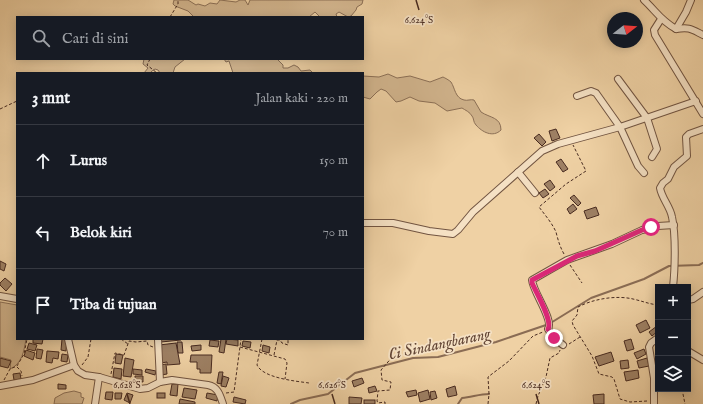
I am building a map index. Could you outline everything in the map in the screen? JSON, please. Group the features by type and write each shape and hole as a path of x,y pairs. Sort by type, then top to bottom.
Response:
{"street":[{"path":"644,0 661,19 676,29 683,27 689,28 703,35"},
{"path":"676,29 691,0"},
{"path":"661,19 654,30 655,35 703,114"},
{"path":"618,79 647,118 657,149 652,157"},
{"path":"577,96 591,91 596,93 620,127 638,166 644,173"},
{"path":"364,223 393,223 429,231 453,234 473,212 518,172 550,147 620,127 696,101"},
{"path":"673,284 674,225 671,212 662,196 660,188 663,182 668,179 674,167 687,156 686,137 689,134 703,128"},
{"path":"518,172 535,193"},
{"path":"563,345 554,338 532,280 567,260 612,244 642,230 651,227 674,225"},
{"path":"691,299 703,292"},
{"path":"0,296 16,299"},
{"path":"68,340 74,365 78,371 98,382 110,380 140,389 148,388 160,382 178,380 212,386 220,394 223,404"},
{"path":"158,340 160,382"},
{"path":"654,402 654,378 649,347 650,344 655,340"},
{"path":"691,352 703,360"},
{"path":"1,384 33,380 74,365"},
{"path":"95,404 98,382"}],"path":[{"path":"171,16 178,4 178,0"},
{"path":"149,60 147,64 157,72"},
{"path":"0,109 16,101"},
{"path":"571,140 586,171 566,184 539,207 550,221 560,247 582,283"},
{"path":"654,402 630,402 620,399 614,379 612,377 600,374 592,356 572,321 577,315 578,307 600,300 623,298 655,304"},
{"path":"488,404 488,377 509,361 533,336 549,327"},
{"path":"536,404 546,377 550,358 559,353 561,346 580,337"},
{"path":"1,384 10,369 17,366 24,354 27,340"},
{"path":"78,371 88,357 91,340"},
{"path":"122,340 128,344"},
{"path":"220,394 234,392 241,340"},
{"path":"262,340 257,365 258,369 262,372 285,379 309,383"},
{"path":"274,355 277,340"},
{"path":"280,340 282,344 288,345 288,340"},
{"path":"110,380 115,353 124,355 129,341 147,341 148,345 158,348"},
{"path":"240,347 285,359 285,379"},
{"path":"385,404 385,402 378,403 378,391 390,390 391,382 382,380 381,370 394,355"},
{"path":"17,366 21,371 23,382"},
{"path":"683,392 685,404"}],"shaded area":[{"path":"174,0 188,0 196,5 198,4 205,6 210,3 217,4 220,0 236,2 245,0 248,5 250,0 363,0 362,4 357,7 351,16 346,16 339,12 336,14 337,16 319,16 315,12 310,16 193,16 188,11 173,4"},
{"path":"144,60 184,60 175,67 173,72 159,72 155,69 151,72 145,72 148,68 143,64"},
{"path":"225,60 278,60 283,65 283,68 288,68 294,65 301,71 310,70 312,72 233,72 229,61 226,62"},
{"path":"388,74 397,78 410,76 430,82 443,77 451,82 461,99 474,100 481,112 497,120 501,126 501,130 495,134 484,132 475,124 470,113 462,108 447,111 435,103 419,101 410,97 396,102 386,91 381,89 370,99 364,97 364,76 379,77"},
{"path":"0,302 16,305 16,340 26,340 20,360 14,367 10,369 11,360 0,357"},
{"path":"74,391 81,393 81,397 84,398 82,404 54,404 55,398 64,393"}],"building":[{"path":"556,129 560,138 552,141 549,131"},
{"path":"539,134 546,142 542,146 534,138"},
{"path":"561,159 568,169 563,172 556,162"},
{"path":"550,180 555,187 550,191 544,184"},
{"path":"545,189 549,194 543,198 539,193"},
{"path":"574,195 581,203 578,206 570,198"},
{"path":"573,204 577,209 570,214 567,209"},
{"path":"596,207 599,215 587,219 584,211"},
{"path":"0,261 6,264 4,271 0,269"},
{"path":"5,278 12,284 6,291 0,285"},
{"path":"646,320 650,328 640,333 636,325"},
{"path":"655,328 655,334 652,336 649,332"},
{"path":"631,339 634,349 627,351 624,341"},
{"path":"33,340 43,340 42,344 33,343"},
{"path":"62,340 67,340 66,351 61,350"},
{"path":"160,340 181,340 161,342"},
{"path":"210,340 219,341 218,347 209,346"},
{"path":"221,340 226,340 224,353 219,352"},
{"path":"227,340 238,340 238,346 226,344"},
{"path":"243,341 251,342 250,348 242,346"},
{"path":"177,342 182,342 183,353 178,353"},
{"path":"29,343 37,345 35,351 27,349"},
{"path":"176,343 180,364 167,365 167,362 161,363 159,345"},
{"path":"201,345 201,350 192,351 191,346"},
{"path":"263,345 270,347 269,353 262,351"},
{"path":"37,349 43,350 41,359 36,358"},
{"path":"644,349 646,354 637,359 634,353"},
{"path":"26,350 35,353 33,360 24,356"},
{"path":"47,351 59,352 58,359 53,358 52,363 46,362"},
{"path":"611,352 614,361 599,366 595,357"},
{"path":"62,354 68,355 67,362 61,361"},
{"path":"116,354 123,355 121,364 115,363"},
{"path":"191,355 212,355 211,373 200,373 200,369 197,369 197,362 190,362"},
{"path":"0,358 11,361 8,368 0,366"},
{"path":"125,358 134,360 131,377 123,376"},
{"path":"647,358 649,366 639,368 637,361"},
{"path":"628,360 629,368 621,369 620,361"},
{"path":"166,364 167,374 161,375 160,365"},
{"path":"114,368 122,369 121,379 113,377"},
{"path":"133,369 142,370 142,375 133,374"},
{"path":"146,369 156,371 155,375 145,372"},
{"path":"638,370 639,378 626,381 624,372"},
{"path":"219,372 223,372 221,384 217,383"},
{"path":"20,373 21,379 14,380 13,374"},
{"path":"135,376 143,376 143,382 135,381"},
{"path":"223,376 229,378 226,387 221,386"},
{"path":"362,378 364,383 354,387 352,381"},
{"path":"58,384 66,385 66,389 58,389"},
{"path":"172,384 178,384 177,396 170,395"},
{"path":"375,386 377,391 369,393 368,388"},
{"path":"455,386 457,395 448,397 446,389"},
{"path":"184,388 197,390 195,399 182,397"},
{"path":"416,390 417,395 408,397 406,392"},
{"path":"428,390 430,399 420,402 418,393"},
{"path":"435,391 437,398 431,400 430,392"},
{"path":"106,392 113,392 112,400 105,399"},
{"path":"115,393 122,393 121,399 115,399"},
{"path":"127,393 133,395 130,403 124,400"},
{"path":"157,393 165,393 165,398 157,398"},
{"path":"207,393 218,395 217,401 206,398"},
{"path":"604,394 604,404 594,404 593,395"},
{"path":"234,397 246,400 245,404 233,402"},
{"path":"349,397 362,398 361,404 349,404"},
{"path":"180,399 195,402 195,404 179,404"},
{"path":"364,400 375,400 375,404 364,404"}],"waterway":[{"name":"Ci Sindangbarang","path":"291,404 300,400 328,394 355,373 413,358 438,357 496,342 549,324 591,298 644,279 669,266 699,265 703,263"},
{"path":"458,404 462,398 489,394"}],"route":[{"path":"554,338 548,329 550,325 532,280 567,260 595,251 651,227"}]}
